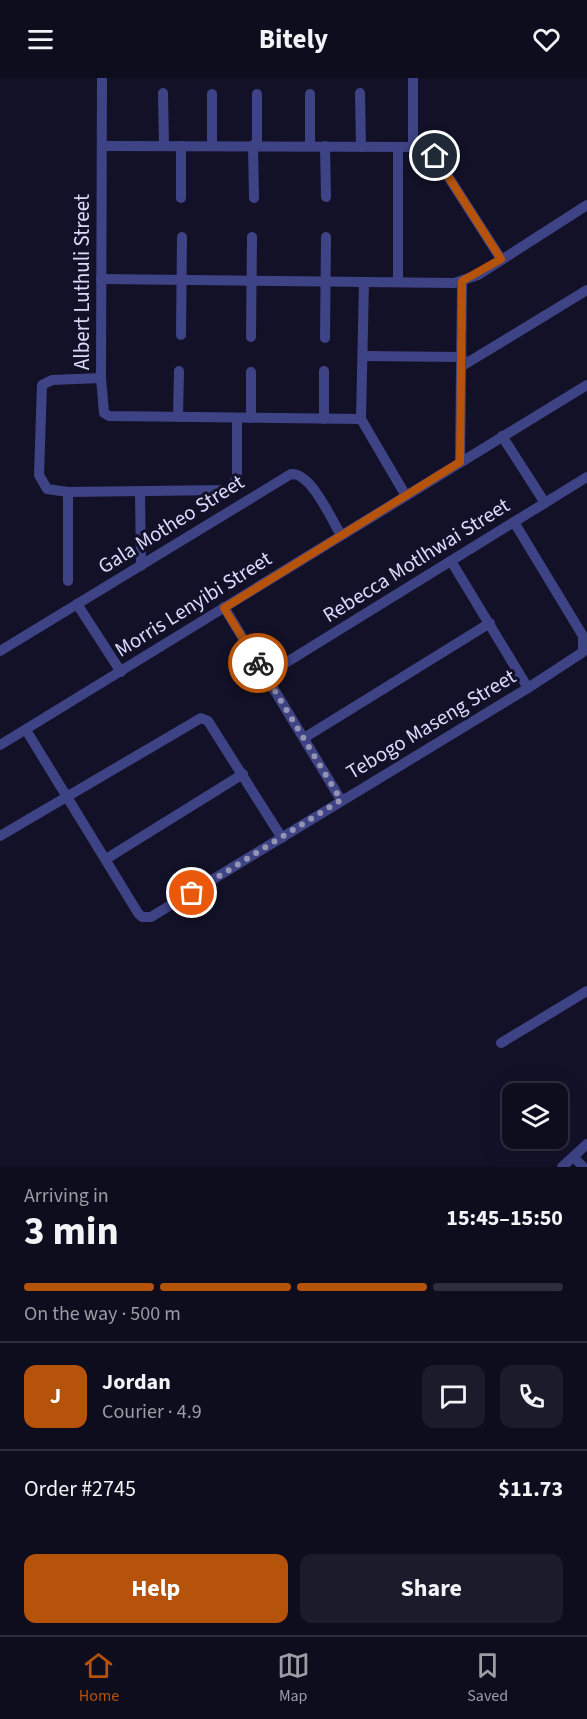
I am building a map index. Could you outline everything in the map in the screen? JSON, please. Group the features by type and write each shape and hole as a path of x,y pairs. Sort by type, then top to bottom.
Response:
{"street":[{"name":"Albert Luthuli Street","path":"102,78 101,378 103,409 109,416 361,419"},
{"path":"413,78 413,147"},
{"path":"164,93 164,146"},
{"path":"360,93 361,147"},
{"path":"212,94 212,145"},
{"path":"254,198 257,94"},
{"path":"310,94 310,146"},
{"path":"102,146 255,145 429,149 501,259"},
{"path":"181,146 182,198"},
{"path":"325,146 326,197"},
{"path":"398,147 398,282"},
{"path":"101,279 462,281 587,205"},
{"path":"181,335 182,237"},
{"path":"251,337 252,237"},
{"path":"325,338 326,237"},
{"path":"460,462 462,281"},
{"path":"364,282 361,419 406,496"},
{"path":"363,356 462,362 587,291"},
{"path":"178,417 179,371"},
{"path":"324,371 324,419"},
{"path":"250,418 251,372"},
{"path":"101,378 52,380 45,382 40,388 39,479 47,489 68,492 140,492 220,491 231,488 237,479 237,418"},
{"name":"Morris Lenyibi Street","path":"0,745 587,385"},
{"path":"502,436 545,503"},
{"name":"Gala Motheo Street","path":"0,651 291,474 297,473 307,479 340,535"},
{"name":"Rebecca Motlhwai Street","path":"266,675 587,477"},
{"path":"68,492 68,581"},
{"path":"140,492 141,566"},
{"name":"Tebogo Maseng Street","path":"26,729 138,913 146,918 282,838 583,652 585,640 514,522"},
{"path":"451,561 528,688"},
{"path":"77,604 121,672"},
{"path":"224,608 341,800"},
{"path":"304,738 490,623"},
{"path":"0,836 197,718 208,721 282,838"},
{"path":"106,859 243,774"},
{"path":"501,1043 587,991"},
{"path":"562,1167 587,1144"},
{"path":"574,1157 583,1167"}],"way so far":[{"path":"192,893 341,800 258,663"}],"route":[{"path":"258,663 224,608 460,462 462,281 477,275 501,259 435,156"}]}
